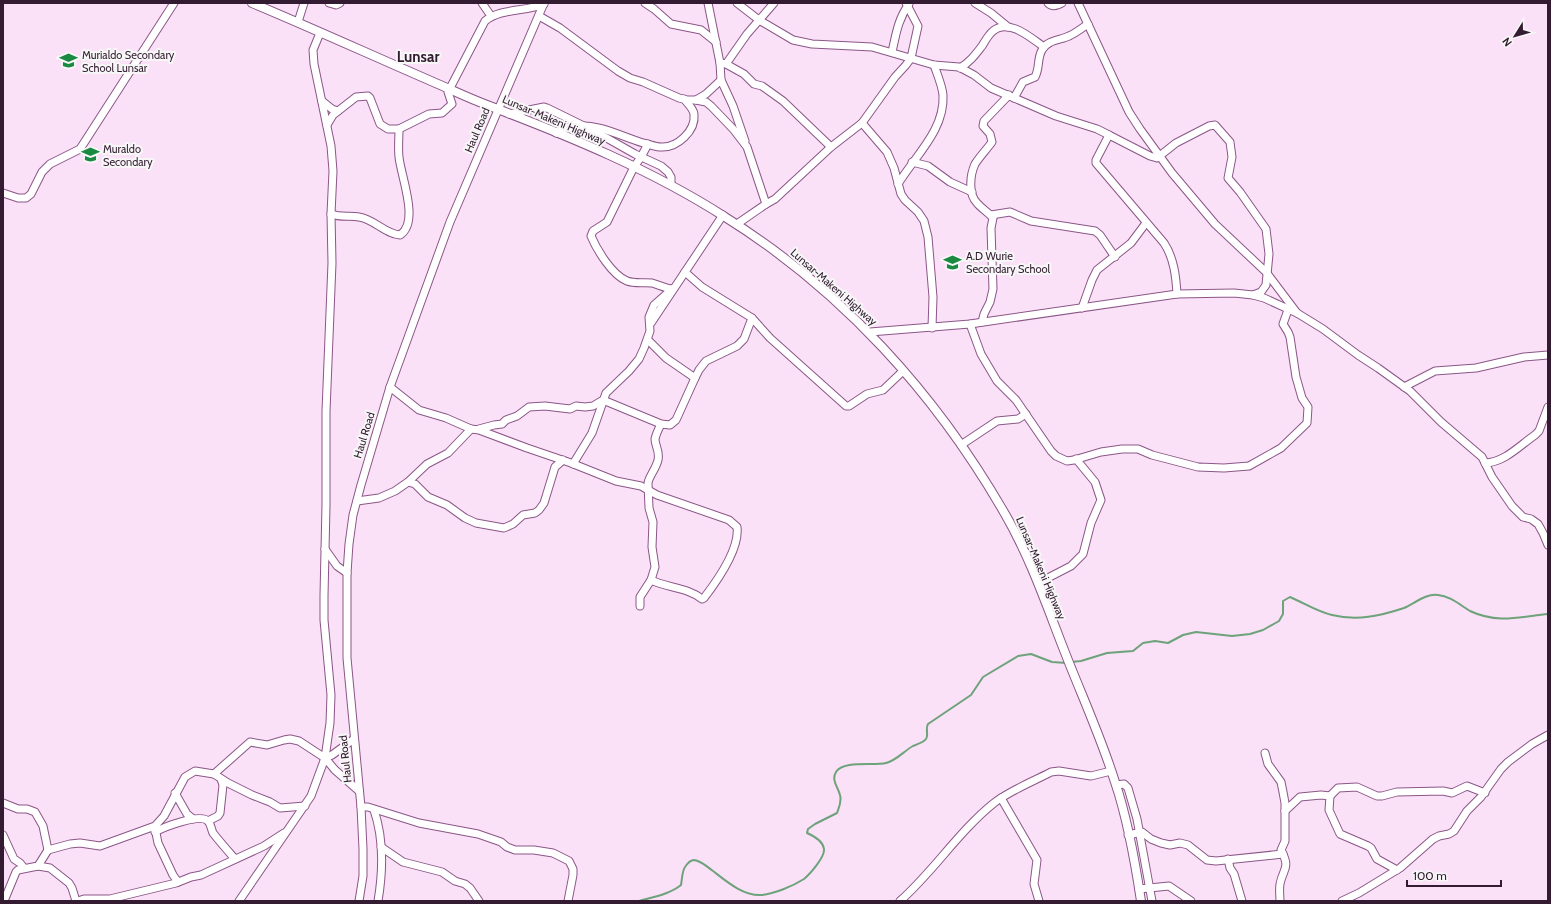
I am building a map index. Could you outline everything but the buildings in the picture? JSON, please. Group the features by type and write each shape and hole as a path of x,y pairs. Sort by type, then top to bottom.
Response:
{"main road":[{"name":"Lunsar-Makeni Highway","path":"252,3 488,106 556,133 671,185 737,224 814,281 870,332 931,404 961,445 1006,515 1025,553 1065,655 1074,674 1116,785 1141,901"}],"street":[{"path":"3,193 18,198 26,198 31,194 42,172 50,164 80,149 174,3"},
{"path":"298,22 304,3"},
{"path":"329,3 336,5 340,3"},
{"path":"482,3 491,16"},
{"path":"645,3 671,24 701,30 716,42"},
{"path":"696,100 706,94 720,80 723,63 716,42 708,3"},
{"path":"737,3 758,20 793,40 812,44 872,47 934,65 960,68 991,88 1056,116 1097,129 1155,158 1160,156 1176,143 1209,126 1215,125 1230,142 1232,156 1228,178 1240,192 1266,229 1269,254 1266,272 1267,280 1264,289 1258,294 1253,295"},
{"path":"723,63 774,3"},
{"path":"974,3 991,13 1008,27 1021,32 1044,47"},
{"path":"1048,3 1051,6 1056,6 1062,3"},
{"path":"1078,3 1129,112 1172,173 1216,224 1266,272 1297,313"},
{"path":"327,125 330,119 338,111 356,98 368,96 372,101 380,124 388,129 398,129 429,114 438,114 447,110 452,104 448,94 450,89 481,27 491,16 533,8 544,4"},
{"name":"Haul Road","path":"359,901 363,876 361,807 347,658 347,573 350,530 390,387 450,222 544,4"},
{"path":"892,52 898,23 908,4"},
{"path":"737,224 775,199 831,147 862,123 888,86 911,58 918,26 908,4"},
{"path":"538,16 580,42 618,71 630,78 684,99 706,102 734,130 747,148"},
{"path":"982,322 990,302 993,289 991,228 993,218 977,204 973,198 972,176 975,165 992,142 990,134 983,126 984,121 1011,97 1023,82 1035,77 1039,66 1039,57 1042,48 1053,41 1070,36 1088,24"},
{"path":"960,68 973,58 993,31 999,28 1008,27"},
{"path":"239,901 312,796 326,758 330,723 331,695 324,620 326,411 332,263 331,214 333,170 331,146 313,50 320,33"},
{"path":"723,63 744,74 754,84 762,86 784,101 831,147"},
{"path":"898,184 912,162 931,139 937,126 943,96 934,65"},
{"path":"720,80 733,106 766,204"},
{"path":"556,133 561,129 595,126 660,148 669,146 678,143 684,138 693,123 693,110 684,99"},
{"path":"322,101 327,106 338,111"},
{"path":"509,114 522,110 544,107 661,166 671,177 671,185"},
{"path":"862,123 886,152 894,168 901,194 905,200 918,212 926,228 933,297 932,328"},
{"path":"331,214 337,216 359,216 393,234 400,235 403,233 408,220 410,204 404,187 399,156 398,129"},
{"path":"1109,135 1096,160 1096,163 1169,250 1177,294"},
{"path":"648,144 634,167 606,222 592,231 591,236 605,261 619,276 627,281 653,284 672,290"},
{"path":"912,162 928,166 950,182 972,192"},
{"path":"991,215 1010,212 1031,221 1095,232 1100,236 1115,257"},
{"path":"573,464 592,433 608,390 629,371 639,359 648,340 651,310 654,305 672,290 723,215"},
{"path":"1082,308 1097,270 1131,243 1146,223"},
{"path":"685,272 702,287 752,318 770,338 801,364 842,404 846,406 849,406 867,394 883,390 903,370"},
{"path":"870,332 970,324 1177,294 1234,293 1264,298 1297,313 1333,336 1404,387 1477,452 1512,506 1523,517 1538,524 1548,545"},
{"path":"970,324 981,354 997,381 1016,400 1056,456 1066,461 1101,452 1122,449 1138,449 1152,456 1185,465 1224,468 1249,466 1281,448 1307,423 1308,407 1302,398 1296,377 1288,332 1283,324 1288,310"},
{"path":"603,400 661,424 670,425 676,420 695,378 706,361 737,346 744,339 752,318"},
{"path":"648,340 666,358 695,378"},
{"path":"1404,387 1435,371 1476,368 1524,357 1548,355"},
{"path":"390,387 419,410 446,418 563,460 616,481 641,486 657,495 729,520 735,524 738,532 731,555 719,578 704,598 702,599 695,593 659,584 651,580"},
{"path":"357,501 379,498 395,491 408,482 427,464 448,453 475,429 502,424 506,420 517,416 529,407 545,406 570,409 576,406 592,406 603,400"},
{"path":"1485,463 1496,462 1504,458 1535,435 1539,431 1548,407"},
{"path":"961,445 998,421 1018,419 1026,414"},
{"path":"640,606 640,597 651,580 655,567 652,547 653,522 649,508 648,479 653,473 658,462 659,453 655,439 661,424"},
{"path":"1038,583 1071,566 1083,554 1091,523 1101,500 1095,482 1076,459"},
{"path":"408,482 415,484 428,497 455,509 464,518 476,524 504,528 513,524 523,515 539,510 544,503 555,467 563,460"},
{"path":"325,549 337,566 347,573"},
{"path":"1342,901 1359,893 1397,870 1433,839 1454,831 1467,811 1485,793 1501,769 1532,744 1548,735"},
{"path":"214,774 250,742 267,745 290,739 299,741 326,758 335,770 359,791"},
{"path":"326,758 354,739"},
{"path":"1265,753 1268,764 1281,782 1285,803 1285,841 1281,850 1286,860 1286,868 1280,886 1280,901"},
{"path":"178,882 158,843 155,829 164,816 185,776 191,772 195,771 214,774 252,795 270,802 280,808 304,806"},
{"path":"900,901 949,848 993,804 1001,798 1051,772 1059,771 1091,776 1111,771"},
{"path":"208,821 218,816 220,813 223,786 221,779"},
{"path":"1116,785 1124,784 1128,788 1137,819 1151,888 1152,901"},
{"path":"1397,870 1378,859 1368,846 1340,834 1329,810 1330,796 1338,788 1357,787 1377,796 1397,792 1452,793 1467,786 1485,793"},
{"path":"175,793 187,814 193,819"},
{"path":"1285,811 1300,798 1321,795 1330,796"},
{"path":"1001,798 1037,860 1034,884 1039,901"},
{"path":"3,803 18,809 27,808 35,812 43,826 48,850"},
{"path":"361,807 368,807 419,823 478,834 491,840 501,842 507,847 515,850 534,850 553,853 569,861 572,869 573,875 568,901"},
{"path":"374,810 378,822 382,866 378,901"},
{"path":"38,866 48,850 80,843 100,846 155,829 201,818 208,821 213,833 235,860"},
{"path":"4,901 16,872 24,868 38,866 50,868 69,883 77,901 84,899 113,899 201,875 264,846 286,832"},
{"path":"1128,835 1142,832 1151,839 1161,843 1170,845 1180,843 1188,845 1207,860 1216,862 1283,854"},
{"path":"3,835 14,859 24,868"},
{"path":"381,847 403,862 442,872 455,881 465,884 470,888 479,901"},
{"path":"1228,860 1242,901"},
{"path":"1139,889 1169,886 1191,901"}],"waterway":[{"path":"1071,662 1081,661 1107,653 1133,651 1143,643 1155,641 1168,643 1183,635 1196,632 1232,636 1250,634 1263,630 1279,621 1283,614 1283,601 1290,597 1327,614 1350,618 1368,617 1386,613 1404,608 1425,597 1434,595 1447,597 1470,611 1490,617 1518,618 1548,614"},
{"path":"639,901 656,897 677,888 681,885 684,869 689,862 694,860 704,864 735,887 754,895 772,893 800,882 820,861 824,852 820,841 807,833 808,829 815,824 837,813 841,798 834,778 836,772 840,768 859,764 886,763 894,760 913,746 923,742 927,737 928,724 971,695 983,677 1018,656 1031,654 1052,662 1067,663"}],"place":[{"name":"Murialdo Secondary School Lunsar","path":"69,61"},
{"name":"Muraldo Secondary","path":"90,155"},
{"name":"A.D Wurie Secondary School","path":"953,262"}],"district":[{"name":"Lunsar","path":"418,57"}]}
